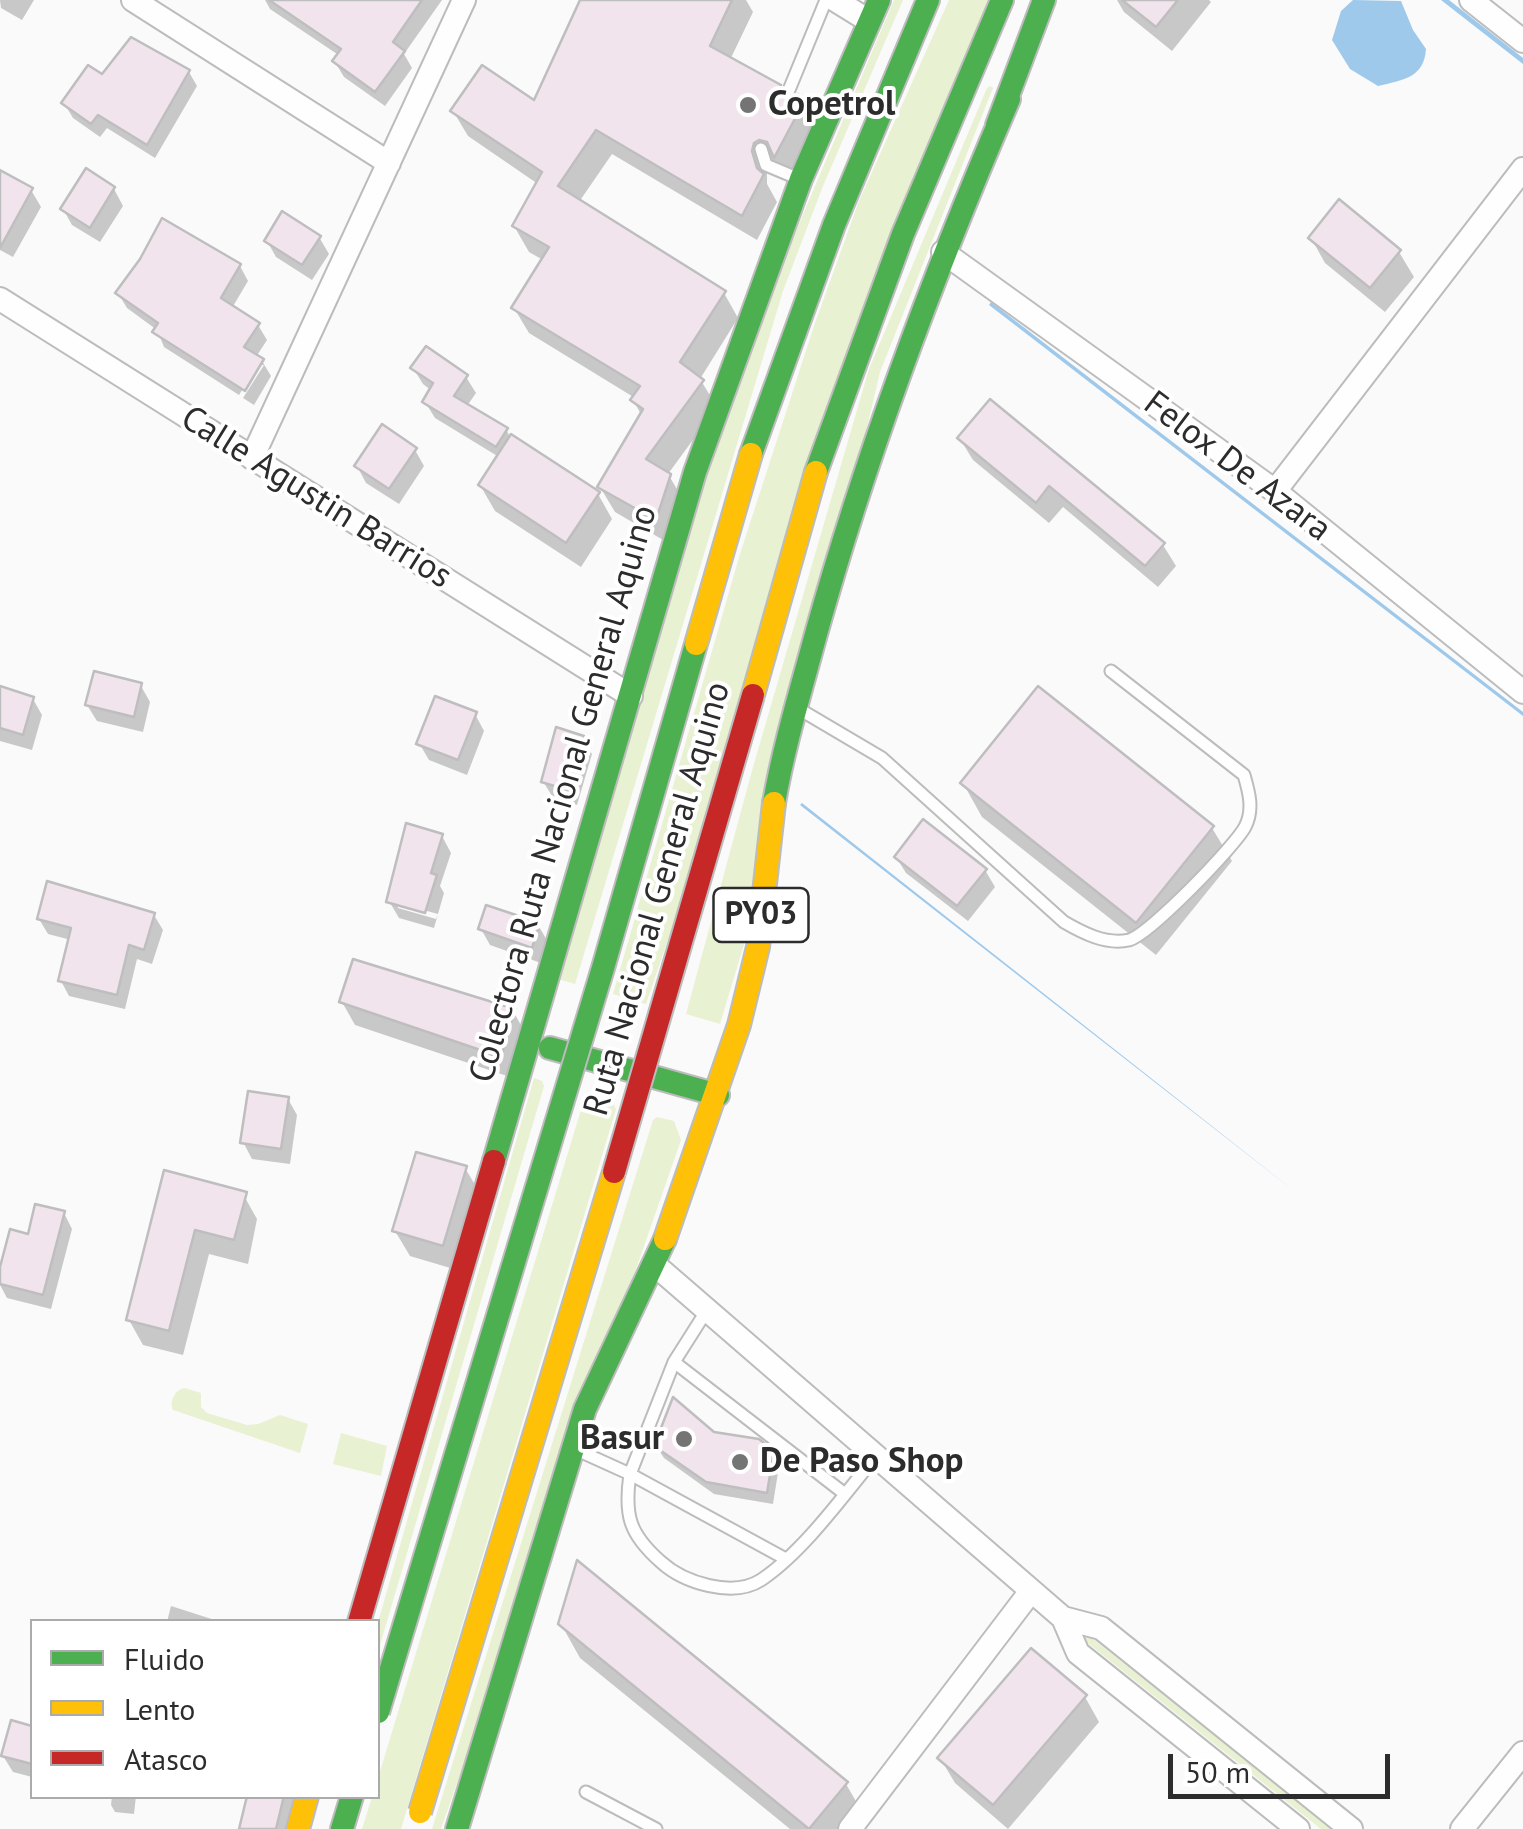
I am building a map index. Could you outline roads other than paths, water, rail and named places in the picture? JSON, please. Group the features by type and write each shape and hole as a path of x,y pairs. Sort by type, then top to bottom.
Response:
{"main road":[{"name":"Ruta Nacional General Aquino","path":"380,1705 592,1005 752,454 801,306 850,179 928,0"},
{"name":"Ruta Nacional General Aquino","path":"417,1821 671,986 816,472 856,350 904,226 1002,0"},
{"path":"997,125 1044,0"},
{"name":"PY03","path":"457,1829 585,1409 655,1265 718,1096 758,947 768,836 781,761 852,508 943,252 1055,0"},
{"name":"Colectora Ruta Nacional General Aquino","path":"360,1619 694,472 801,179 874,10"},
{"path":"528,1042 718,1096"},
{"path":"298,1829 306,1799"},
{"path":"342,1829 351,1799"}],"street":[{"path":"132,0 389,163"},
{"path":"252,458 464,0"},
{"path":"835,0 874,10"},
{"path":"1471,0 1523,42"},
{"path":"1275,491 1523,168"},
{"name":"Felox De Azara","path":"943,252 1275,491 1523,692"},
{"name":"Calle Agustin Barrios","path":"0,299 631,696"},
{"path":"655,1265 1064,1618 1101,1628 1351,1829"},
{"path":"850,1829 1031,1591"},
{"path":"1064,1618 1078,1653 1298,1829"},
{"path":"1462,1829 1523,1753"}],"lane":[{"path":"789,90 826,0"},
{"path":"761,149 770,169 801,179"},
{"path":"795,708 882,758 1064,922 1086,935 1128,940 1152,928 1234,840 1245,827 1252,801 1244,775 1111,671"},
{"path":"707,1310 674,1362 630,1474 626,1504 635,1535 663,1565 687,1578 721,1588 760,1581 846,1494 876,1456"},
{"path":"674,1362 846,1494"},
{"path":"573,1448 630,1474 784,1558"},
{"path":"586,1792 656,1829"}],"water":[{"path":"1353,0 1401,1 1426,49 1417,72 1378,86 1350,69 1332,40 1341,11"},
{"path":"1441,0 1449,0 1523,58 1523,64"},
{"path":"991,302 1523,712 1523,716 989,305"},
{"path":"802,803 1298,1194 800,805"}],"place":[{"name":"Copetrol","path":"748,105"},
{"name":"Basur","path":"684,1439"},
{"name":"De Paso Shop","path":"740,1462"}]}
